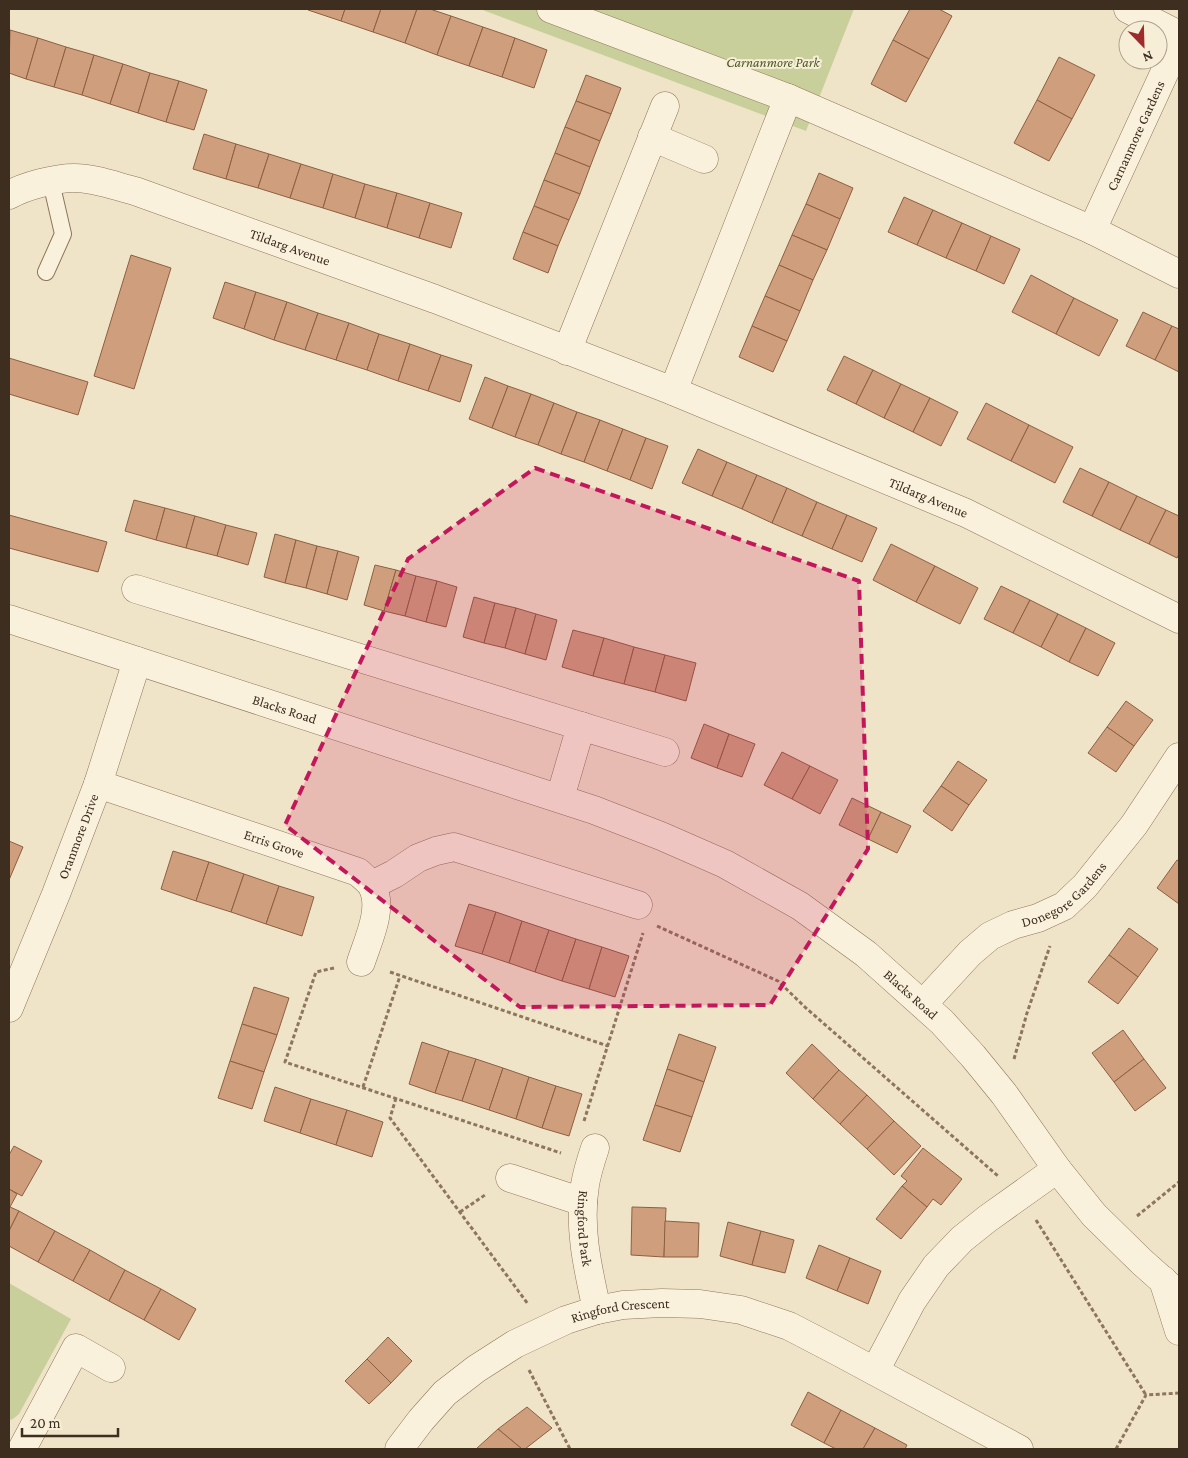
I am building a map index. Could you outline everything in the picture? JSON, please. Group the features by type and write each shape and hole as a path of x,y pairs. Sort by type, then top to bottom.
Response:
{"street":[{"path":"552,9 788,98 1092,230 1179,274"},
{"path":"1128,9 1179,35"},
{"name":"Carnanmore Gardens","path":"1092,230 1179,41"},
{"path":"673,391 788,98"},
{"path":"567,351 665,106"},
{"path":"652,138 704,160"},
{"name":"Tildarg Avenue","path":"9,195 39,183 73,178 103,182 136,192 435,299 673,391 966,513 1179,619"},
{"path":"136,589 665,752"},
{"name":"Blacks Road","path":"9,619 560,798 661,836 724,864 800,906 866,954 942,1022 1004,1094 1056,1169 1094,1215 1142,1262 1174,1287"},
{"name":"Oranmore Drive","path":"9,1008 98,784 138,662"},
{"path":"560,798 581,726"},
{"name":"Donegore Gardens","path":"923,1004 970,953 990,936 1064,906 1085,886 1134,825 1179,757"},
{"name":"Erris Grove","path":"98,784 358,872 372,885"},
{"path":"361,962 377,913 376,897 372,885 394,874 418,858 454,847 642,913"},
{"name":"Ringford Park","path":"589,1136 583,1202 583,1235 586,1262 597,1310"},
{"path":"875,1371 912,1301 936,1266 962,1239 1056,1169"},
{"path":"510,1178 583,1202"},
{"path":"1174,1287 1179,1331"},
{"name":"Ringford Crescent","path":"399,1449 445,1393 476,1369 515,1344 566,1320 597,1310 623,1305 662,1303 700,1304 741,1310 789,1326 1019,1449"},
{"path":"22,1449 76,1348 111,1368"}],"lane":[{"path":"46,272 63,234 51,182"}],"path":[{"path":"1004,1094 1027,1013 1064,906"},
{"path":"589,1136 608,1046 642,913 778,981 806,1008 1020,1195 1146,1395"},
{"path":"564,1154 285,1062 316,972 361,962 608,1046"},
{"path":"363,1087 400,976"},
{"path":"396,1098 390,1118 546,1329"},
{"path":"1114,1235 1179,1182"},
{"path":"515,1344 570,1449"},
{"path":"1146,1395 1179,1393"},
{"path":"1116,1449 1146,1395"}],"highlighted area":[{"path":"535,468 859,581 868,849 770,1005 520,1007 285,825 408,559"}],"green space":[{"name":"Carnanmore Park","path":"480,9 854,9 806,131"},
{"path":"9,1283 71,1319 19,1414 9,1420"}],"building":[{"path":"309,9 345,9 341,21"},
{"path":"345,9 381,9 373,32 341,21"},
{"path":"381,9 417,9 405,43 373,32"},
{"path":"417,9 430,9 451,16 437,55 405,43"},
{"path":"910,9 939,9 952,16 929,59 893,40"},
{"path":"451,16 483,27 469,66 437,55"},
{"path":"483,27 515,38 502,77 469,66"},
{"path":"10,30 38,38 26,79 9,73"},
{"path":"38,38 66,47 54,87 26,79"},
{"path":"515,38 547,50 534,88 502,77"},
{"path":"893,40 929,59 906,102 871,84"},
{"path":"66,47 94,55 82,95 54,87"},
{"path":"94,55 123,64 110,104 82,95"},
{"path":"1059,57 1095,75 1072,119 1037,100"},
{"path":"123,64 150,73 138,113 110,104"},
{"path":"150,73 179,81 166,122 138,113"},
{"path":"586,75 621,88 611,114 576,101"},
{"path":"179,81 207,90 194,130 166,122"},
{"path":"1037,100 1072,119 1049,161 1014,143"},
{"path":"576,101 611,114 600,141 565,127"},
{"path":"565,127 600,141 590,167 555,153"},
{"path":"204,134 236,144 226,179 193,169"},
{"path":"236,144 269,154 258,188 226,179"},
{"path":"555,153 590,167 580,194 544,180"},
{"path":"269,154 301,164 290,198 258,188"},
{"path":"301,164 333,174 323,208 290,198"},
{"path":"819,173 853,188 840,219 806,204"},
{"path":"333,174 365,184 355,218 323,208"},
{"path":"544,180 580,194 569,220 534,206"},
{"path":"365,184 397,193 387,228 355,218"},
{"path":"397,193 430,203 419,238 387,228"},
{"path":"904,197 933,210 917,245 888,232"},
{"path":"430,203 462,213 451,248 419,238"},
{"path":"806,204 840,219 827,250 792,235"},
{"path":"534,206 569,220 558,246 523,232"},
{"path":"933,210 962,223 946,258 917,245"},
{"path":"962,223 991,236 976,271 946,258"},
{"path":"523,232 558,246 548,273 513,259"},
{"path":"792,235 827,250 813,280 779,265"},
{"path":"991,236 1020,249 1004,284 976,271"},
{"path":"131,255 171,268 134,389 94,376"},
{"path":"779,265 813,280 800,311 765,296"},
{"path":"1031,275 1074,298 1056,334 1012,312"},
{"path":"225,282 256,292 244,329 213,318"},
{"path":"256,292 287,302 274,340 244,329"},
{"path":"765,296 800,311 787,341 752,326"},
{"path":"1074,298 1118,320 1099,356 1056,334"},
{"path":"287,302 318,313 305,350 274,340"},
{"path":"1143,312 1172,326 1155,360 1126,346"},
{"path":"318,313 349,323 336,360 305,350"},
{"path":"349,323 379,334 367,370 336,360"},
{"path":"752,326 787,341 773,372 739,357"},
{"path":"1172,326 1179,329 1179,372 1155,360"},
{"path":"379,334 410,344 398,381 367,370"},
{"path":"410,344 441,355 428,391 398,381"},
{"path":"441,355 472,365 460,402 428,391"},
{"path":"844,356 873,370 856,404 827,390"},
{"path":"9,358 88,382 78,415 9,394"},
{"path":"873,370 901,384 884,418 856,404"},
{"path":"485,377 508,386 492,428 469,419"},
{"path":"901,384 930,398 913,432 884,418"},
{"path":"508,386 531,394 515,437 492,428"},
{"path":"531,394 554,403 538,445 515,437"},
{"path":"930,398 958,412 941,446 913,432"},
{"path":"554,403 577,412 561,454 538,445"},
{"path":"986,403 1029,425 1011,461 967,439"},
{"path":"577,412 600,420 584,462 561,454"},
{"path":"600,420 623,429 607,471 584,462"},
{"path":"1029,425 1073,447 1055,483 1011,461"},
{"path":"623,429 646,438 630,480 607,471"},
{"path":"646,438 668,446 652,489 630,480"},
{"path":"698,449 727,462 712,496 682,483"},
{"path":"727,462 757,475 742,509 712,496"},
{"path":"1080,468 1109,482 1092,516 1063,502"},
{"path":"757,475 787,488 772,523 742,509"},
{"path":"1109,482 1137,496 1120,530 1092,516"},
{"path":"787,488 817,502 802,536 772,523"},
{"path":"1137,496 1166,510 1149,544 1120,530"},
{"path":"134,500 165,508 156,540 125,531"},
{"path":"817,502 847,515 832,549 802,536"},
{"path":"165,508 195,516 186,548 156,540"},
{"path":"1166,510 1179,516 1179,554 1177,558 1149,544"},
{"path":"9,515 107,542 98,572 9,548"},
{"path":"847,515 877,528 862,562 832,549"},
{"path":"195,516 226,525 217,556 186,548"},
{"path":"226,525 257,533 248,565 217,556"},
{"path":"275,534 296,540 285,583 264,577"},
{"path":"296,540 317,546 306,588 285,583"},
{"path":"891,544 935,566 916,602 873,580"},
{"path":"317,546 338,551 327,594 306,588"},
{"path":"338,551 359,557 347,600 327,594"},
{"path":"375,565 396,570 384,611 364,605"},
{"path":"935,566 978,588 960,624 916,602"},
{"path":"396,570 416,576 405,616 384,611"},
{"path":"416,576 437,581 426,622 405,616"},
{"path":"437,581 457,587 446,627 426,622"},
{"path":"1001,586 1030,600 1013,633 984,619"},
{"path":"474,597 495,603 484,643 463,637"},
{"path":"1030,600 1058,614 1041,647 1013,633"},
{"path":"495,603 516,608 505,648 484,643"},
{"path":"516,608 536,614 525,654 505,648"},
{"path":"536,614 557,620 546,660 525,654"},
{"path":"1058,614 1086,628 1069,662 1041,647"},
{"path":"1086,628 1115,643 1098,676 1069,662"},
{"path":"573,630 604,638 593,676 562,667"},
{"path":"604,638 634,647 624,684 593,676"},
{"path":"634,647 665,655 655,692 624,684"},
{"path":"665,655 696,663 686,701 655,692"},
{"path":"1126,701 1153,720 1134,746 1107,727"},
{"path":"704,724 729,734 717,768 691,758"},
{"path":"1107,727 1134,746 1116,772 1088,753"},
{"path":"729,734 755,744 742,777 717,768"},
{"path":"782,752 810,766 792,799 764,785"},
{"path":"958,761 987,780 969,805 941,786"},
{"path":"810,766 838,780 820,814 792,799"},
{"path":"941,786 969,805 952,831 923,811"},
{"path":"852,798 881,812 868,839 839,825"},
{"path":"881,812 911,826 897,853 868,839"},
{"path":"9,841 23,847 9,880"},
{"path":"173,851 209,862 196,901 161,889"},
{"path":"1177,860 1179,861 1179,904 1157,888"},
{"path":"209,862 244,874 231,912 196,901"},
{"path":"244,874 279,886 266,924 231,912"},
{"path":"279,886 314,897 302,936 266,924"},
{"path":"469,904 496,912 482,954 455,946"},
{"path":"496,912 522,921 509,963 482,954"},
{"path":"522,921 549,930 535,972 509,963"},
{"path":"1129,928 1158,949 1138,977 1109,955"},
{"path":"549,930 576,939 562,981 535,972"},
{"path":"576,939 602,947 589,989 562,981"},
{"path":"602,947 629,956 615,997 589,989"},
{"path":"1109,955 1138,977 1118,1004 1088,982"},
{"path":"254,987 289,998 277,1035 242,1024"},
{"path":"242,1024 277,1035 264,1072 230,1061"},
{"path":"1123,1030 1144,1059 1114,1082 1092,1053"},
{"path":"679,1034 716,1047 704,1082 667,1069"},
{"path":"422,1042 449,1051 435,1093 409,1084"},
{"path":"812,1044 839,1070 813,1099 786,1073"},
{"path":"449,1051 476,1059 462,1101 435,1093"},
{"path":"476,1059 503,1068 489,1110 462,1101"},
{"path":"1144,1059 1166,1088 1135,1111 1114,1082"},
{"path":"230,1061 264,1072 252,1109 218,1098"},
{"path":"503,1068 529,1077 516,1119 489,1110"},
{"path":"667,1069 704,1082 692,1117 655,1105"},
{"path":"839,1070 867,1095 840,1124 813,1099"},
{"path":"529,1077 556,1086 542,1128 516,1119"},
{"path":"556,1086 582,1094 569,1136 542,1128"},
{"path":"275,1087 311,1099 300,1133 264,1121"},
{"path":"867,1095 894,1121 867,1149 840,1124"},
{"path":"311,1099 347,1110 336,1145 300,1133"},
{"path":"655,1105 692,1117 680,1152 643,1140"},
{"path":"347,1110 383,1122 372,1157 336,1145"},
{"path":"894,1121 921,1146 894,1175 867,1149"},
{"path":"14,1146 42,1161 22,1196 9,1189 9,1155"},
{"path":"923,1148 962,1179 941,1205 933,1199 927,1207 902,1186 907,1181 901,1176"},
{"path":"902,1186 927,1207 901,1239 876,1219"},
{"path":"9,1189 17,1194 10,1207 19,1211 9,1231"},
{"path":"632,1207 666,1208 664,1257 631,1255"},
{"path":"19,1211 55,1231 38,1262 9,1246 9,1231"},
{"path":"665,1221 699,1223 698,1257 664,1257"},
{"path":"728,1222 761,1231 752,1265 720,1256"},
{"path":"55,1231 90,1250 73,1281 38,1262"},
{"path":"761,1231 794,1240 785,1273 752,1265"},
{"path":"819,1245 850,1258 837,1291 806,1278"},
{"path":"90,1250 125,1270 109,1301 73,1281"},
{"path":"850,1258 881,1271 868,1304 837,1291"},
{"path":"125,1270 161,1289 144,1320 109,1301"},
{"path":"161,1289 196,1309 179,1340 144,1320"},
{"path":"388,1337 412,1361 391,1383 367,1359"},
{"path":"367,1359 391,1383 369,1404 345,1381"},
{"path":"808,1392 841,1410 824,1443 791,1425"},
{"path":"527,1407 552,1428 525,1449 522,1449 498,1429"},
{"path":"841,1410 875,1428 863,1449 836,1449 824,1443"},
{"path":"875,1428 907,1445 905,1449 863,1449"},
{"path":"498,1429 522,1449 476,1449"}]}
